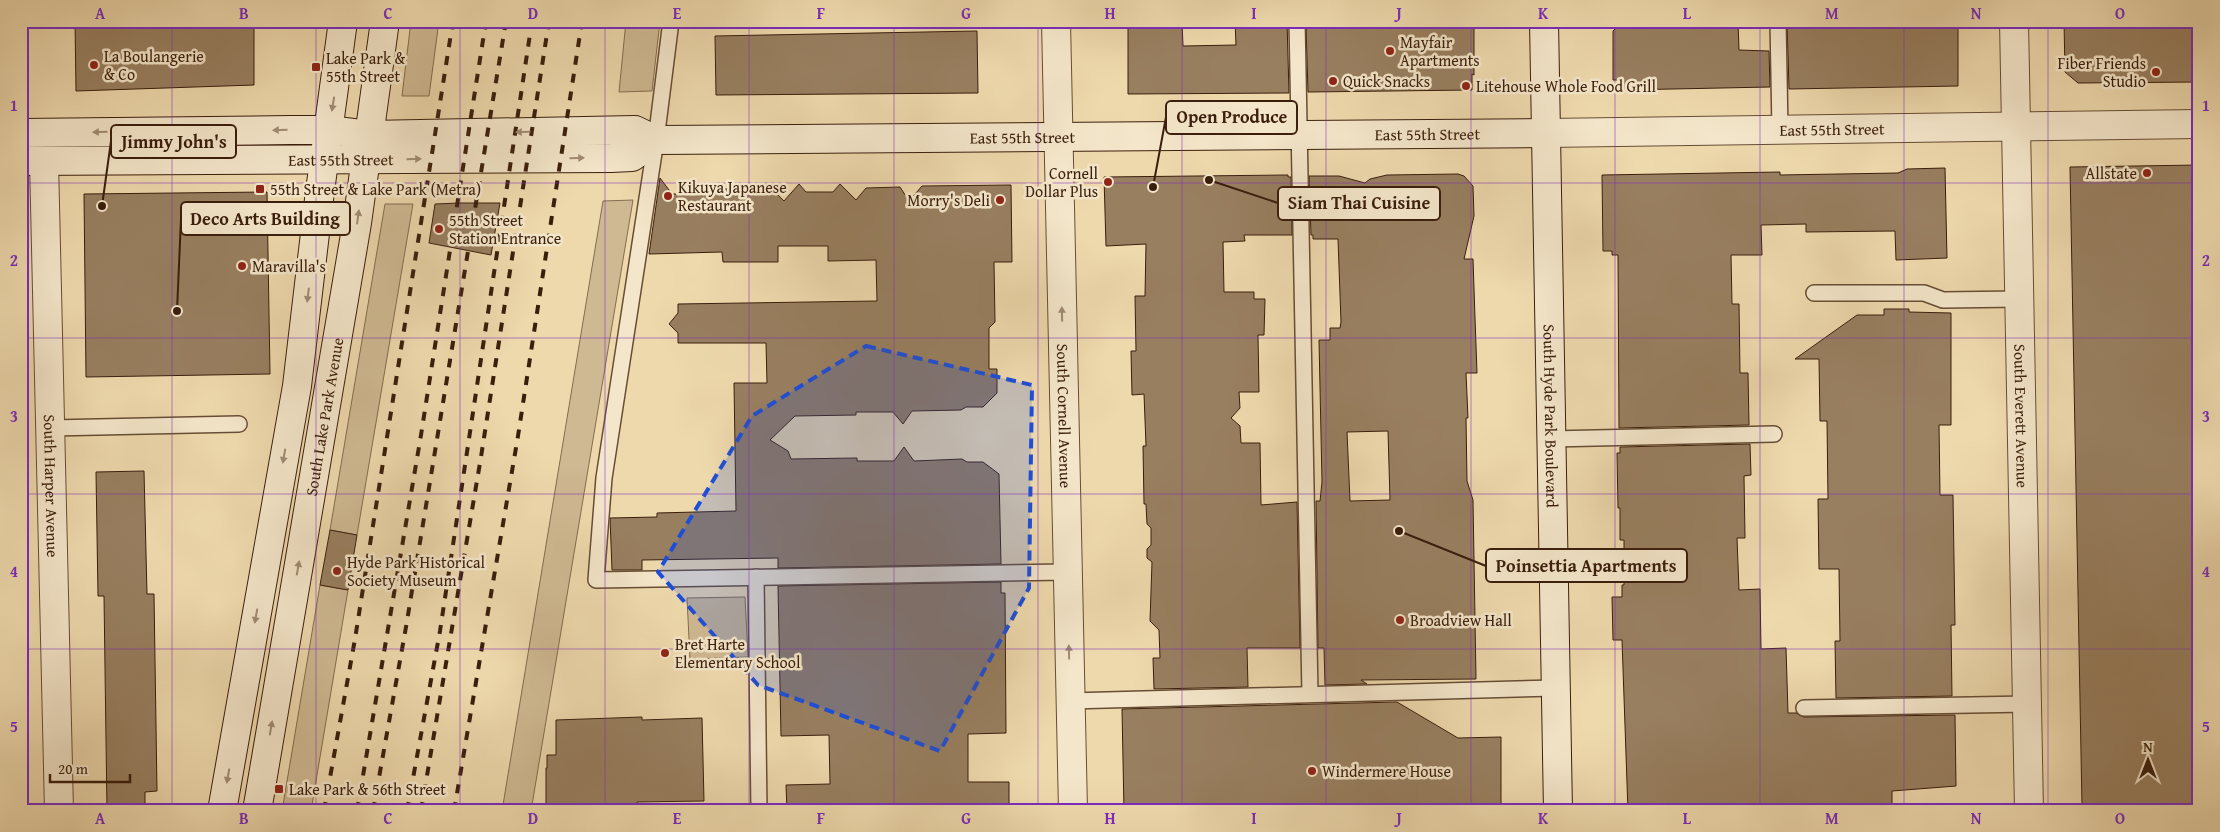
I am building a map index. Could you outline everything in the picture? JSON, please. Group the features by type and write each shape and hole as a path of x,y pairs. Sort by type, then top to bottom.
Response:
{"street":[{"name":"South Lake Park Avenue","path":"222,811 297,386 343,21"},
{"name":"South Lake Park Avenue","path":"257,811 350,265 385,21"},
{"name":"South Cornell Avenue","path":"1056,21 1073,811"},
{"name":"South Hyde Park Boulevard","path":"1544,21 1558,811"},
{"name":"South Everett Avenue","path":"2014,21 2029,811"},
{"name":"East 55th Street","path":"33,161 325,160 367,147 632,157 656,140 1546,133 2199,124"},
{"name":"East 55th Street","path":"21,133 329,130 367,147"},
{"name":"South Harper Avenue","path":"33,161 51,428 59,811"}],"lane":[{"path":"671,21 656,140 604,478 596,580 1068,572"},
{"path":"1297,21 1310,694"},
{"path":"1778,21 1780,130"},
{"path":"1814,293 1924,293 1943,300 2019,299"},
{"path":"51,428 239,424"},
{"path":"1551,439 1774,434"},
{"path":"756,577 759,811"},
{"path":"1070,701 1555,688"},
{"path":"1804,708 2027,704"}],"highlighted area":[{"path":"866,346 1032,385 1029,588 940,751 758,685 658,572 752,416"}],"shaded area":[{"path":"411,21 439,21 429,96 402,96"},
{"path":"626,21 660,21 652,91 619,92"},
{"path":"633,200 531,811 502,811 603,201"},
{"path":"385,204 413,204 357,535 330,530"},
{"path":"320,585 348,590 311,811 282,811"},
{"path":"745,597 748,657 690,659 687,598"}],"building":[{"path":"75,21 254,21 254,85 76,91"},
{"path":"1128,21 1182,21 1183,46 1236,45 1235,21 1287,21 1289,93 1128,94"},
{"name":"Mayfair Apartments","path":"1416,21 1474,22 1474,75 1472,74 1472,90 1308,92 1306,26 1416,26"},
{"path":"1623,21 1738,21 1739,50 1769,51 1770,87 1624,90 1618,80 1613,80 1613,31"},
{"path":"1787,21 1958,21 1958,86 1789,89"},
{"path":"2064,21 2199,21 2199,82 2078,83 2065,72"},
{"path":"977,31 978,93 716,95 715,36"},
{"path":"2199,165 2199,811 2164,811 2159,805 2082,806 2070,167"},
{"path":"1945,168 1947,258 1896,260 1895,231 1806,232 1806,224 1761,225 1762,255 1731,255 1732,304 1739,304 1740,373 1748,373 1749,425 1619,428 1618,255 1612,255 1612,251 1603,251 1602,175 1780,172 1780,175 1898,173 1907,169"},
{"path":"1458,174 1464,176 1473,186 1474,216 1464,259 1473,259 1477,373 1466,373 1468,418 1466,418 1467,481 1473,500 1476,679 1361,680 1367,684 1325,685 1324,648 1318,648 1316,501 1320,501 1322,482 1319,340 1330,340 1330,328 1340,328 1341,322 1338,239 1313,239 1313,235 1311,235 1309,176 1339,176 1365,183 1370,179 1387,175","holes":["1388,431 1390,500 1350,501 1347,432"]},
{"path":"1288,175 1288,177 1291,177 1292,235 1244,235 1245,241 1223,242 1224,292 1254,292 1254,299 1265,299 1264,335 1258,335 1259,392 1239,392 1240,408 1231,418 1240,426 1241,443 1260,443 1261,505 1297,502 1300,648 1247,648 1248,687 1154,689 1153,658 1160,658 1159,630 1150,621 1152,562 1147,558 1147,549 1151,545 1151,528 1147,524 1146,504 1144,504 1143,446 1146,446 1144,394 1132,395 1131,351 1136,351 1135,296 1145,296 1146,244 1106,246 1104,177"},
{"path":"660,178 672,194 700,194 704,189 729,189 733,194 761,193 768,185 784,201 799,184 806,192 833,192 840,184 856,200 866,188 900,187 909,201 922,186 1011,185 1012,262 994,262 995,322 989,328 989,369 997,369 997,393 983,407 966,407 961,410 912,411 903,424 893,412 856,412 856,415 795,416 770,440 788,451 791,459 857,458 857,461 894,461 904,447 914,461 962,459 967,462 983,462 999,474 1001,564 778,568 778,558 642,560 642,570 612,570 610,518 657,517 657,513 736,511 734,383 767,383 766,343 678,343 678,333 669,324 678,313 678,304 877,301 876,260 828,261 828,246 778,246 778,262 723,262 722,252 649,254"},
{"path":"267,192 270,374 86,377 84,194"},
{"path":"500,203 491,255 429,243 435,204"},
{"path":"1884,309 1909,309 1909,312 1951,313 1951,425 1939,425 1940,495 1953,495 1955,625 1951,625 1952,696 1836,698 1835,641 1840,641 1839,569 1819,569 1818,499 1828,499 1827,421 1820,421 1819,359 1795,359 1857,315 1884,315"},
{"path":"1750,444 1751,475 1744,476 1745,538 1737,538 1739,590 1760,589 1761,649 1786,648 1788,713 1796,713 1804,717 1955,715 1956,786 1892,791 1892,811 1628,811 1622,640 1613,640 1612,597 1622,597 1622,585 1624,585 1624,540 1620,540 1617,453 1620,453 1620,447"},
{"path":"144,471 147,594 154,594 157,791 145,792 145,811 107,811 104,596 98,596 96,472"},
{"name":"Hyde Park Historical Society Museum","path":"330,530 357,535 348,590 320,585"},
{"path":"1001,582 1001,593 1005,593 1006,733 968,734 968,782 1009,782 1009,811 787,811 786,785 830,784 829,735 781,736 778,586"},
{"name":"Windermere House","path":"1397,702 1458,738 1501,737 1501,811 1370,811 1359,805 1325,806 1325,811 1302,811 1301,806 1265,807 1260,811 1124,811 1122,709"},
{"path":"642,717 642,720 702,718 704,801 637,802 637,811 546,811 547,755 556,755 556,720"}],"railway":[{"path":"324,811 355,639 453,21"},
{"path":"357,811 421,435 486,21"},
{"path":"373,811 406,627 506,21"},
{"path":"407,811 440,631 532,21"},
{"path":"421,811 481,457 549,21"},
{"path":"454,811 518,436 582,21"}],"place":[{"name":"Mayfair Apartments","path":"1390,51"},
{"name":"La Boulangerie & Co","path":"94,65"},
{"name":"Lake Park & 55th Street","path":"316,67"},
{"name":"Fiber Friends Studio","path":"2156,72"},
{"name":"Quick Snacks","path":"1333,81"},
{"name":"Litehouse Whole Food Grill","path":"1466,86"},
{"name":"Allstate","path":"2147,173"},
{"name":"Siam Thai Cuisine","path":"1209,180"},
{"name":"Cornell Dollar Plus","path":"1108,182"},
{"name":"Open Produce","path":"1153,187"},
{"name":"55th Street & Lake Park (Metra)","path":"260,189"},
{"name":"Kikuya Japanese Restaurant","path":"668,196"},
{"name":"Morry's Deli","path":"1000,200"},
{"name":"Jimmy John's","path":"102,206"},
{"name":"55th Street Station Entrance","path":"439,229"},
{"name":"Maravilla's","path":"242,266"},
{"name":"Deco Arts Building","path":"177,311"},
{"name":"Poinsettia Apartments","path":"1399,531"},
{"name":"Hyde Park Historical Society Museum","path":"337,571"},
{"name":"Broadview Hall","path":"1400,620"},
{"name":"Bret Harte Elementary School","path":"665,653"},
{"name":"Windermere House","path":"1312,771"},
{"name":"Lake Park & 56th Street","path":"279,789"}]}
